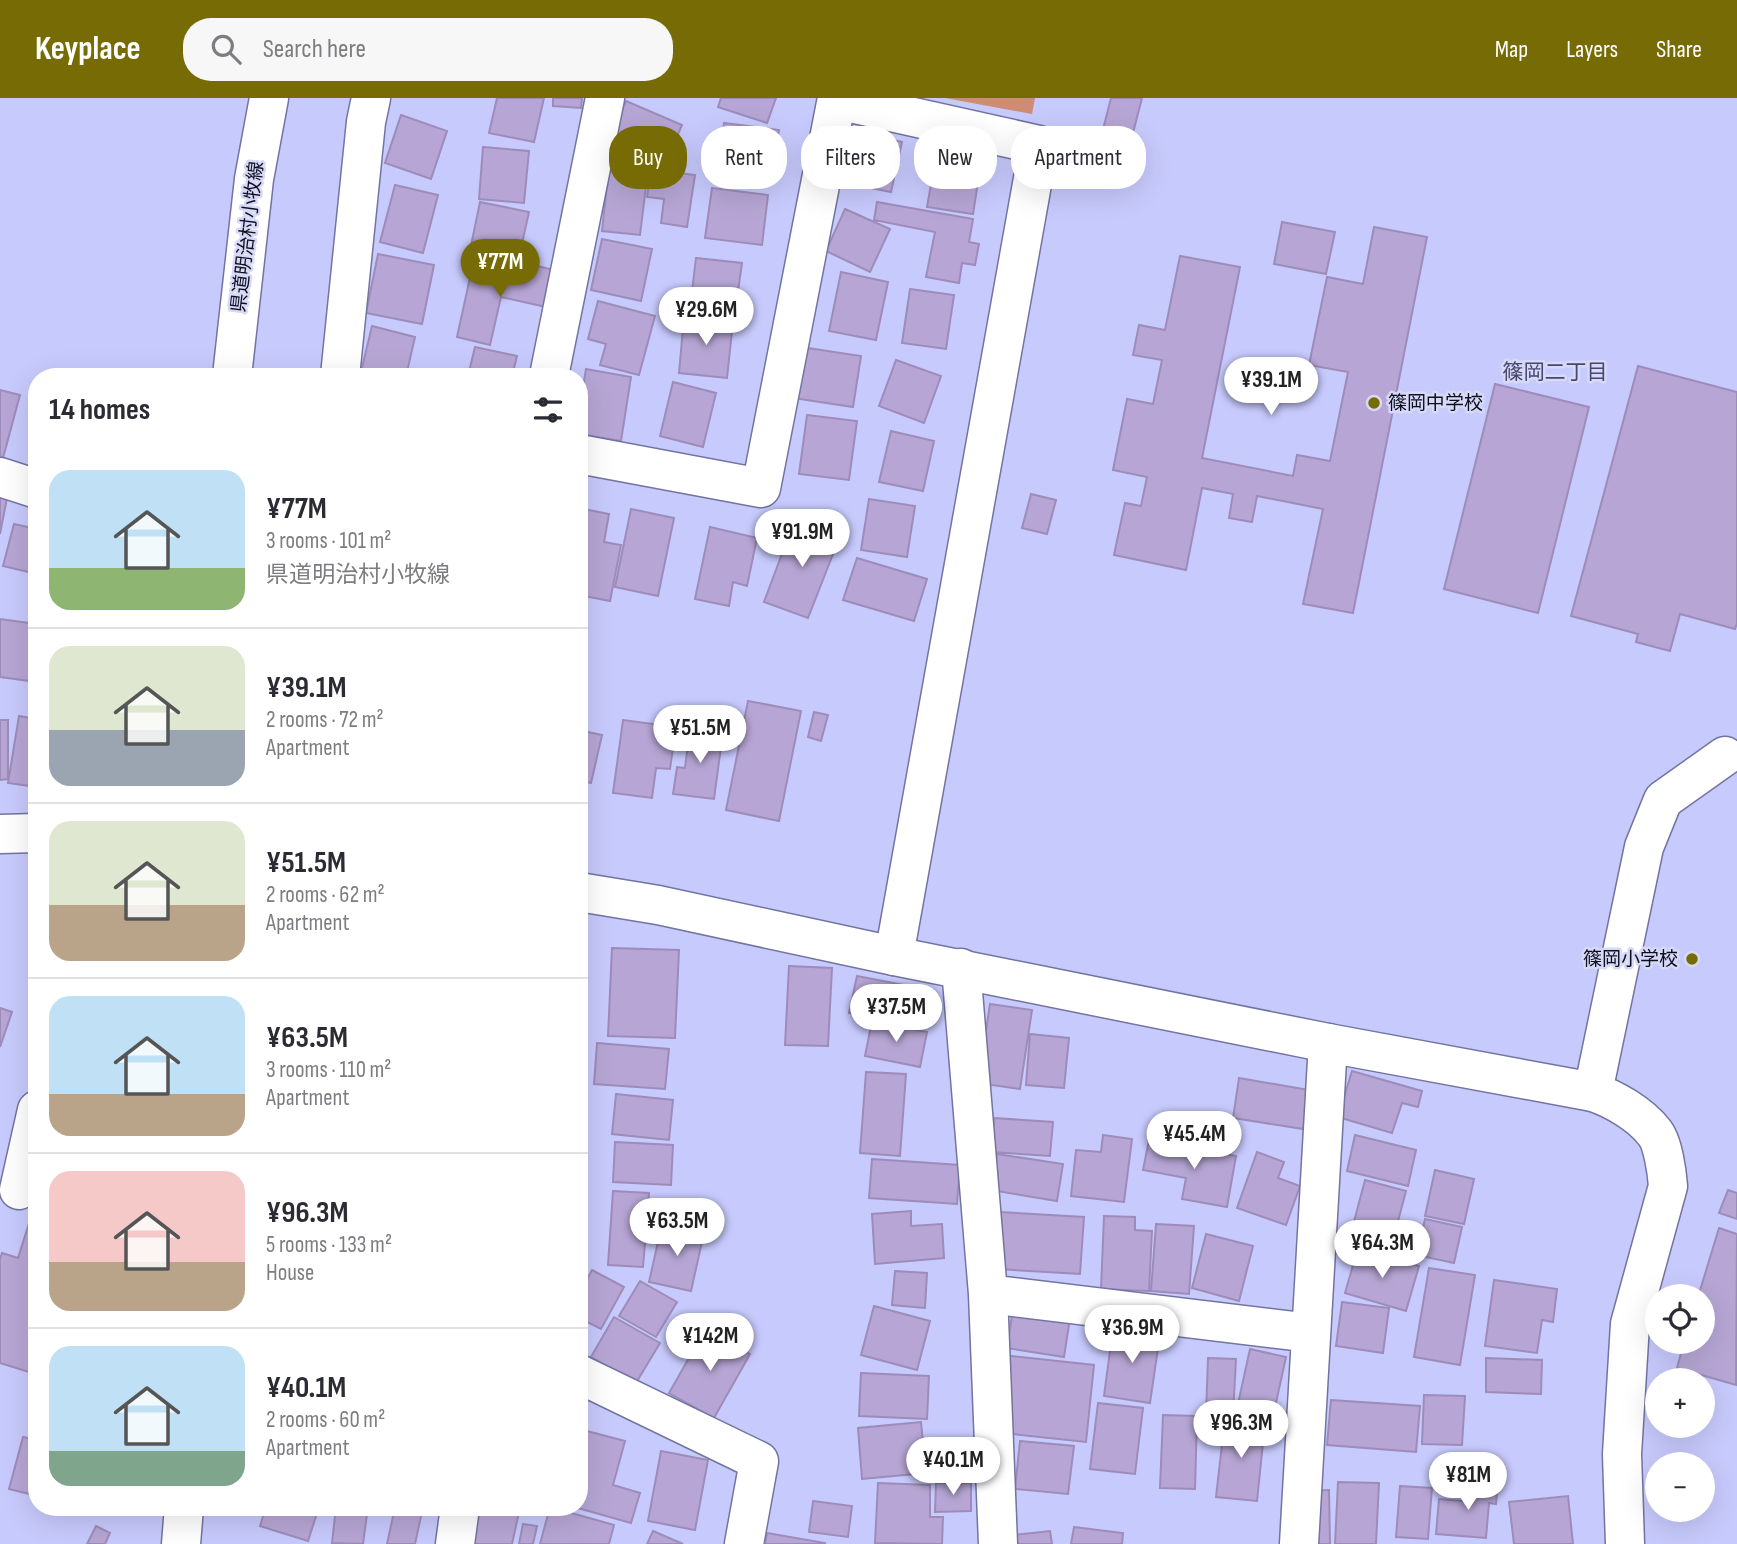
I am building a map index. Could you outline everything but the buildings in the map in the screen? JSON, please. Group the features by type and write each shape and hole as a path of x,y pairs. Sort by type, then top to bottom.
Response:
{"street":[{"name":"県道明治村小牧線","path":"233,368 254,179 269,98"},
{"path":"341,368 366,122 371,98"},
{"path":"551,368 605,98"},
{"path":"588,456 761,488 837,99 1039,145 894,956"},
{"path":"0,477 28,486"},
{"path":"1593,1092 1644,847 1663,800 1725,757"},
{"path":"0,834 28,833"},
{"path":"588,893 658,905 894,956 1328,1043 1593,1092 1634,1114 1656,1133 1667,1170 1668,1186 1630,1324 1622,1454 1625,1544"},
{"path":"961,968 988,1294 998,1544"},
{"path":"1299,1544 1328,1043"},
{"path":"18,1190 28,1148"},
{"path":"988,1294 1311,1333"},
{"path":"588,1378 759,1461 744,1544"},
{"path":"181,1544 183,1516"},
{"path":"206,1544 207,1516"},
{"path":"455,1544 459,1516"}],"shaded area":[{"path":"945,98 1035,98 1032,114"}],"place":[{"name":"篠岡中学校","path":"1374,403"},
{"name":"篠岡小学校","path":"1692,959"}],"district":[{"name":"篠岡二丁目","path":"1555,372"}]}
